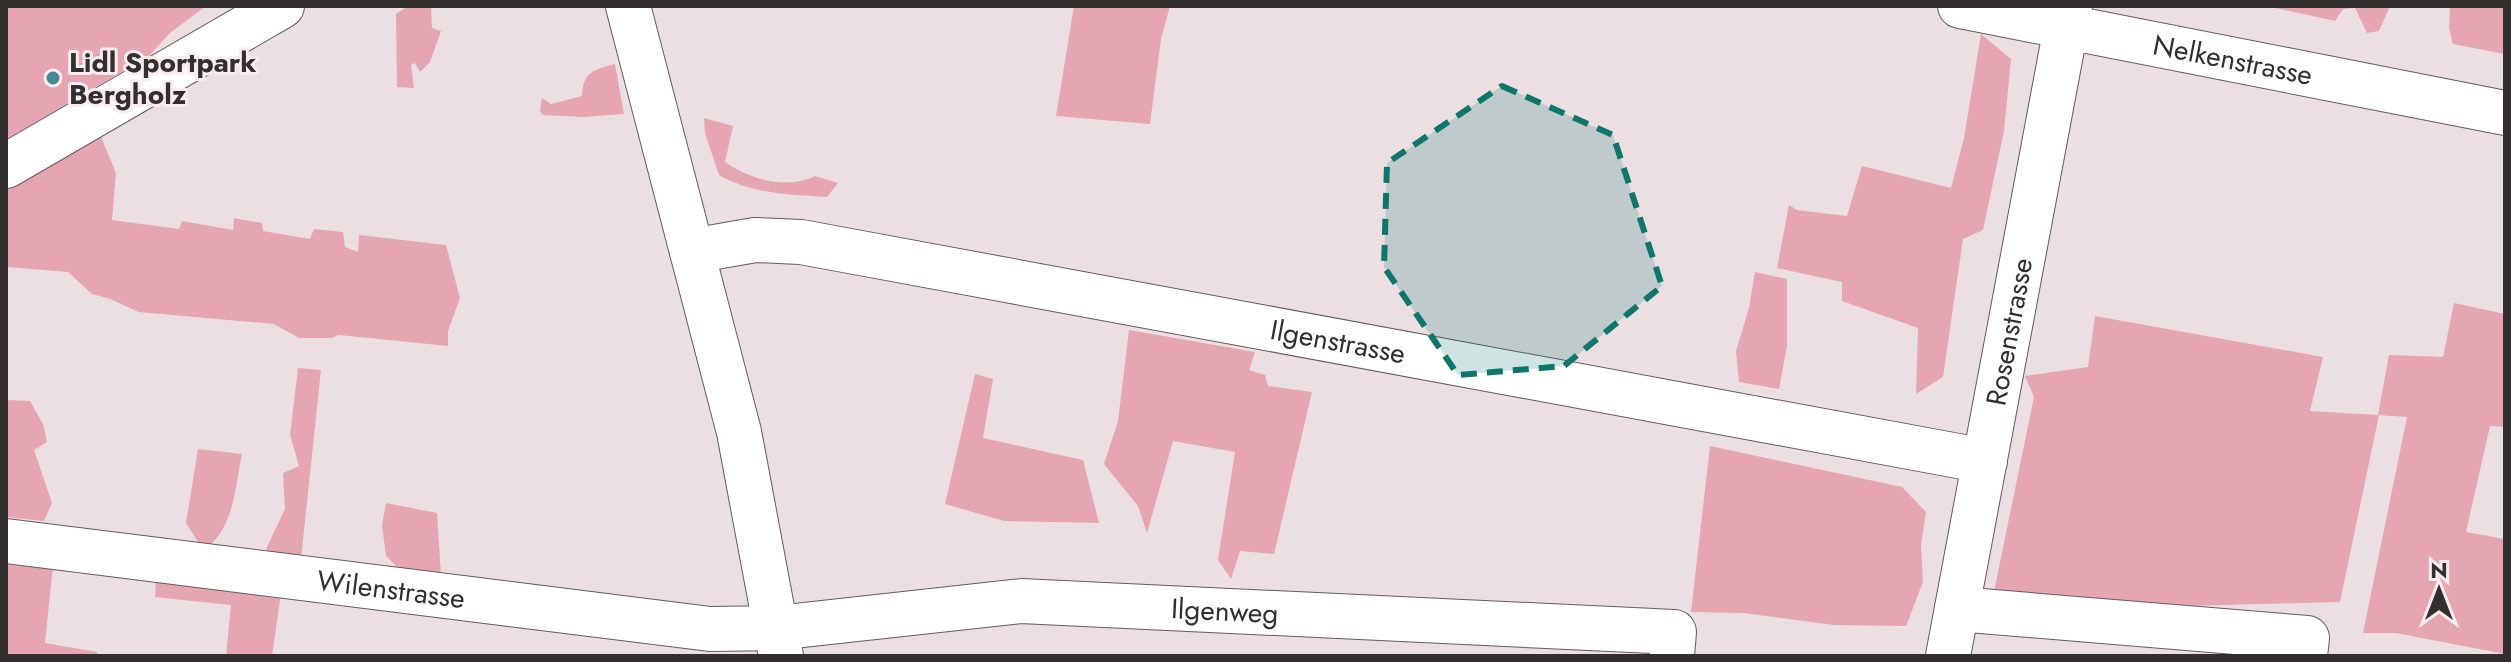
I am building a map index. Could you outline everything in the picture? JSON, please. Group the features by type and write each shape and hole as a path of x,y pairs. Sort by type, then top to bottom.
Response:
{"street":[{"path":"6,166 282,6"},
{"path":"628,6 739,432 779,642"},
{"name":"Nelkenstrasse","path":"1960,6 2069,16 2505,113"},
{"name":"Rosenstrasse","path":"1948,656 2069,16"},
{"name":"Ilgenstrasse","path":"692,251 755,240 801,242 1985,461"},
{"name":"Wilenstrasse","path":"6,541 710,629 779,642"},
{"name":"Ilgenweg","path":"779,642 1021,601 1673,644"},
{"path":"1957,609 2307,638 2305,656"}],"highlighted area":[{"path":"1502,86 1613,135 1662,286 1564,366 1458,375 1384,267 1387,163"}],"shaded area":[{"name":"Lidl Sportpark Bergholz","path":"6,6 206,6 170,33 150,55 6,140"},
{"path":"408,6 431,6 432,28 441,31 430,62 420,72 415,63 411,65 414,88 397,87 396,14"},
{"path":"1074,6 1170,6 1161,39 1150,124 1056,116"},
{"path":"2266,6 2390,6 2379,31 2367,33 2355,8 2343,9 2335,21"},
{"path":"2450,6 2505,6 2505,54 2453,44 2449,28"},
{"path":"1981,34 2011,59 2004,131 1983,230 1963,239 1943,377 1916,394 1918,328 1842,301 1842,282 1777,268 1789,205 1797,210 1847,216 1862,166 1951,188 1964,138"},
{"path":"615,64 624,114 584,117 543,115 540,111 542,98 551,104 582,96 587,76"},
{"path":"704,118 733,126 725,162 745,173 768,181 792,182 815,176 838,183 827,197 772,192 745,186 719,175 705,133"},
{"path":"96,125 116,173 112,220 179,229 182,221 233,230 234,218 262,223 263,231 310,239 314,229 343,232 345,247 358,252 359,235 446,245 460,298 448,331 448,346 339,335 299,338 274,324 139,312 92,294 68,272 6,267 6,182"},
{"path":"1755,272 1787,279 1787,346 1779,389 1739,382 1736,351 1749,308"},
{"path":"2454,303 2505,314 2505,427 2490,426 2466,532 2505,539 2505,654 2396,633 2363,633 2407,417 2379,415 2340,602 1990,611 2034,397 2025,376 2088,367 2095,316 2323,357 2310,411 2378,415 2389,355 2443,357"},
{"path":"1129,330 1255,352 1249,370 1265,375 1268,386 1312,392 1274,554 1240,551 1231,579 1218,560 1235,452 1173,441 1147,533 1138,506 1104,464 1118,421"},
{"path":"298,368 321,370 301,559 272,555 266,549 285,509 283,473 299,466 290,435"},
{"path":"975,374 993,379 983,438 1083,460 1099,523 1004,521 945,504"},
{"path":"6,400 30,401 43,424 47,442 34,450 52,503 44,521 6,517"},
{"path":"1710,446 1902,487 1926,512 1921,545 1923,582 1906,626 1833,625 1744,613 1691,612"},
{"path":"198,449 242,454 227,520 213,542 203,550 186,523"},
{"path":"386,503 437,513 441,576 405,575 386,556 382,525"},
{"path":"6,560 53,566 45,643 97,652 97,656 6,656"},
{"path":"156,580 281,593 272,656 226,656 231,605 155,597"}],"place":[{"name":"Lidl Sportpark Bergholz","path":"53,78"}]}
